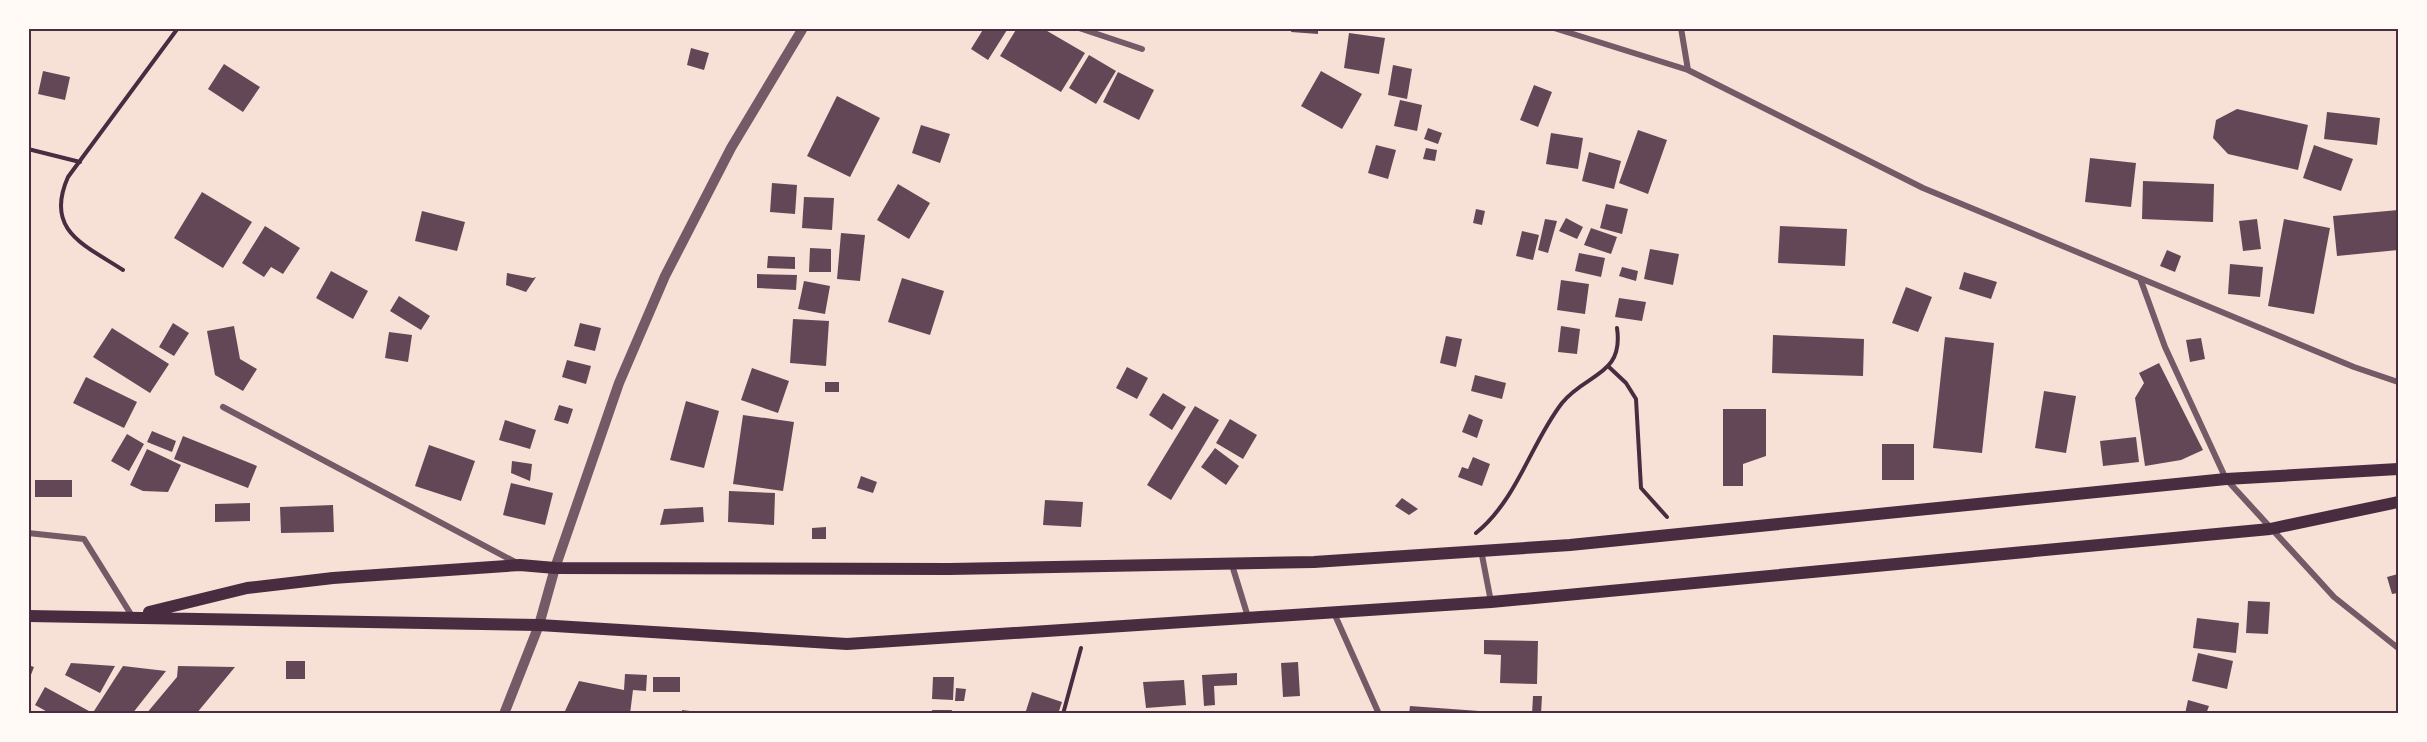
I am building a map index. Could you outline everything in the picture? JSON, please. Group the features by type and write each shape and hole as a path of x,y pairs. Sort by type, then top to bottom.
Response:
{"main road":[{"path":"132,616 247,588 333,578 520,565 555,568 949,569 1232,565 1570,545 2226,478 2398,469"},
{"path":"28,616 132,616 539,625 847,644 1491,602 2270,529 2398,502"}],"street":[{"path":"504,714 539,625 555,568 619,383 665,276 731,148 803,28"},
{"path":"1079,28 1142,49"},
{"path":"1554,28 1688,70 1923,188 2354,367 2398,382"},
{"path":"1681,28 1688,70"},
{"path":"2140,278 2165,347 2226,478 2334,597 2398,648"},
{"path":"224,407 520,565"},
{"path":"28,533 84,539 132,616"},
{"path":"1480,550 1491,602"},
{"path":"1232,565 1248,617"},
{"path":"1333,611 1379,714"}],"path":[{"path":"123,270 70,235 60,215 60,195 80,162 178,28"},
{"path":"28,149 80,162"},
{"path":"1452,552 1480,530 1495,513 1550,419 1571,391 1609,367 1618,349 1617,328"},
{"path":"1609,367 1626,383 1636,399 1641,488 1669,520"},
{"path":"1063,714 1087,627"}],"building":[{"path":"984,28 1007,30 988,60 971,49"},
{"path":"1017,28 1042,28 1085,53 1061,92 1000,56"},
{"path":"1292,28 1318,28 1318,34 1291,32"},
{"path":"1349,33 1385,38 1379,74 1344,68"},
{"path":"691,48 709,53 704,70 687,65"},
{"path":"1089,55 1116,71 1096,104 1069,88"},
{"path":"224,64 260,87 243,112 208,89"},
{"path":"1393,65 1412,69 1407,99 1388,95"},
{"path":"43,71 70,77 65,100 38,94"},
{"path":"1321,71 1362,94 1342,129 1301,106"},
{"path":"1118,72 1154,90 1139,120 1103,102"},
{"path":"1534,85 1552,92 1538,127 1520,120"},
{"path":"837,96 880,118 850,177 807,156"},
{"path":"1400,100 1422,105 1417,131 1394,126"},
{"path":"2237,109 2308,125 2298,170 2228,154 2213,138 2216,120"},
{"path":"2327,112 2380,118 2377,145 2324,139"},
{"path":"921,125 950,134 940,163 912,153"},
{"path":"1428,128 1442,133 1438,144 1424,139"},
{"path":"1638,130 1667,140 1648,194 1619,183"},
{"path":"1551,133 1583,138 1578,169 1546,164"},
{"path":"1376,145 1396,150 1388,179 1368,173"},
{"path":"2314,145 2353,159 2341,191 2303,178"},
{"path":"1426,148 1437,150 1435,161 1423,159"},
{"path":"1589,152 1621,161 1614,189 1582,181"},
{"path":"2090,158 2136,163 2131,207 2085,202"},
{"path":"2143,181 2214,184 2213,222 2142,219"},
{"path":"772,183 797,185 795,214 770,212"},
{"path":"898,184 930,203 909,239 877,220"},
{"path":"202,192 252,222 223,268 174,238"},
{"path":"804,197 834,198 832,230 802,228"},
{"path":"1606,204 1628,209 1622,234 1600,228"},
{"path":"1476,209 1485,211 1482,225 1473,223"},
{"path":"2398,210 2398,250 2337,256 2333,216"},
{"path":"422,211 465,222 457,251 415,241"},
{"path":"1566,218 1583,227 1577,239 1559,231"},
{"path":"1545,219 1557,221 1548,253 1538,250"},
{"path":"2257,219 2261,249 2243,251 2239,221"},
{"path":"2284,219 2330,228 2314,314 2268,306"},
{"path":"265,226 300,248 283,274 271,267 264,277 242,263"},
{"path":"1780,226 1847,229 1845,266 1778,263"},
{"path":"1591,228 1617,237 1611,254 1584,245"},
{"path":"1522,231 1539,235 1533,260 1516,256"},
{"path":"841,233 865,235 860,281 837,279"},
{"path":"810,248 831,249 831,272 809,272"},
{"path":"1650,249 1679,254 1673,285 1644,279"},
{"path":"2167,250 2181,256 2175,272 2160,266"},
{"path":"1579,253 1605,258 1601,277 1575,271"},
{"path":"768,256 795,257 795,269 767,268"},
{"path":"2230,264 2263,267 2260,297 2228,294"},
{"path":"1622,267 1638,271 1636,281 1619,276"},
{"path":"331,271 368,291 353,319 316,298"},
{"path":"1964,272 1997,282 1991,299 1959,289"},
{"path":"507,273 536,277 526,292 506,285"},
{"path":"757,274 797,275 796,290 757,288"},
{"path":"902,278 944,291 930,335 888,322"},
{"path":"1561,280 1589,284 1585,314 1557,310"},
{"path":"804,281 830,286 825,314 798,309"},
{"path":"1906,287 1932,297 1918,332 1892,323"},
{"path":"399,296 430,316 421,330 390,311"},
{"path":"1619,298 1646,302 1642,321 1615,317"},
{"path":"793,319 829,321 826,366 790,363"},
{"path":"173,323 189,333 174,356 159,347"},
{"path":"580,323 601,328 595,351 574,346"},
{"path":"234,326 240,359 257,369 243,391 215,375 207,331"},
{"path":"1561,326 1580,329 1577,354 1558,352"},
{"path":"112,328 169,364 150,393 93,357"},
{"path":"389,332 412,335 408,362 385,358"},
{"path":"1773,335 1864,339 1863,376 1772,373"},
{"path":"1446,336 1462,339 1456,367 1440,363"},
{"path":"1945,337 1994,343 1982,453 1933,448"},
{"path":"2201,338 2205,359 2190,362 2186,340"},
{"path":"567,360 591,366 586,384 562,377"},
{"path":"2159,363 2203,450 2181,460 2145,466 2135,398 2144,383 2139,373"},
{"path":"1127,367 1148,378 1137,399 1116,388"},
{"path":"752,368 789,381 778,413 741,400"},
{"path":"1475,375 1506,383 1502,399 1471,391"},
{"path":"86,377 137,402 124,428 73,403"},
{"path":"825,382 839,382 839,392 825,392"},
{"path":"2044,391 2076,396 2066,453 2035,448"},
{"path":"1163,393 1186,407 1172,430 1149,415"},
{"path":"686,401 719,411 704,468 670,460"},
{"path":"559,405 573,409 568,424 554,420"},
{"path":"1195,406 1219,420 1171,500 1147,485"},
{"path":"1723,409 1766,409 1766,456 1743,464 1743,486 1723,486"},
{"path":"1469,414 1483,420 1477,438 1462,432"},
{"path":"743,415 794,422 783,491 733,484"},
{"path":"1230,419 1257,435 1243,459 1216,443"},
{"path":"505,420 536,430 530,449 499,440"},
{"path":"152,431 176,441 172,452 147,442"},
{"path":"127,434 144,444 129,471 111,461"},
{"path":"183,436 257,466 248,488 174,459"},
{"path":"2136,437 2139,462 2103,466 2100,441"},
{"path":"1882,444 1914,444 1914,480 1882,480"},
{"path":"429,445 475,461 461,501 415,486"},
{"path":"1215,448 1239,466 1226,485 1201,467"},
{"path":"147,449 181,465 168,492 143,491 130,485"},
{"path":"1473,457 1490,464 1482,486 1458,477 1462,467 1468,469"},
{"path":"512,461 532,464 530,481 511,473"},
{"path":"861,476 877,482 873,493 857,488"},
{"path":"35,480 72,480 72,497 35,497"},
{"path":"511,483 553,493 545,525 503,515"},
{"path":"729,491 775,493 774,525 728,522"},
{"path":"1402,498 1418,509 1409,515 1395,506"},
{"path":"1045,500 1083,502 1081,527 1043,525"},
{"path":"250,503 250,521 215,522 215,504"},
{"path":"333,505 334,532 281,533 280,507"},
{"path":"703,507 704,522 660,525 664,509"},
{"path":"826,527 826,539 812,539 812,528"},
{"path":"2398,574 2398,593 2392,594 2387,577"},
{"path":"2248,601 2270,602 2268,634 2246,633"},
{"path":"2197,618 2239,623 2236,653 2193,648"},
{"path":"1484,640 1538,641 1537,684 1500,683 1501,655 1484,654"},
{"path":"2198,653 2233,661 2227,689 2192,681"},
{"path":"286,661 305,661 305,679 286,679"},
{"path":"1298,662 1300,696 1283,697 1281,663"},
{"path":"71,663 115,666 100,693 65,675"},
{"path":"28,665 34,667 29,680 28,680"},
{"path":"123,666 166,671 132,714 97,714 94,711"},
{"path":"178,666 235,667 196,714 146,714 177,677"},
{"path":"1237,673 1237,685 1214,686 1215,705 1204,706 1202,675"},
{"path":"625,674 647,675 646,691 633,690 630,714 565,711 579,681 624,690"},
{"path":"653,677 680,677 680,692 653,692"},
{"path":"933,677 954,677 953,700 932,699"},
{"path":"1184,680 1186,705 1146,708 1143,682"},
{"path":"45,687 89,711 87,714 51,714 35,705"},
{"path":"956,688 966,689 964,701 955,701"},
{"path":"1032,692 1062,702 1058,714 1025,714"},
{"path":"1533,696 1542,696 1541,714 1532,714"},
{"path":"2188,700 2209,706 2206,714 2185,714"},
{"path":"1410,706 1493,712 1493,714 1409,714"},
{"path":"682,710 698,712 698,714 682,714"},
{"path":"932,710 952,710 951,714 932,714"}]}
